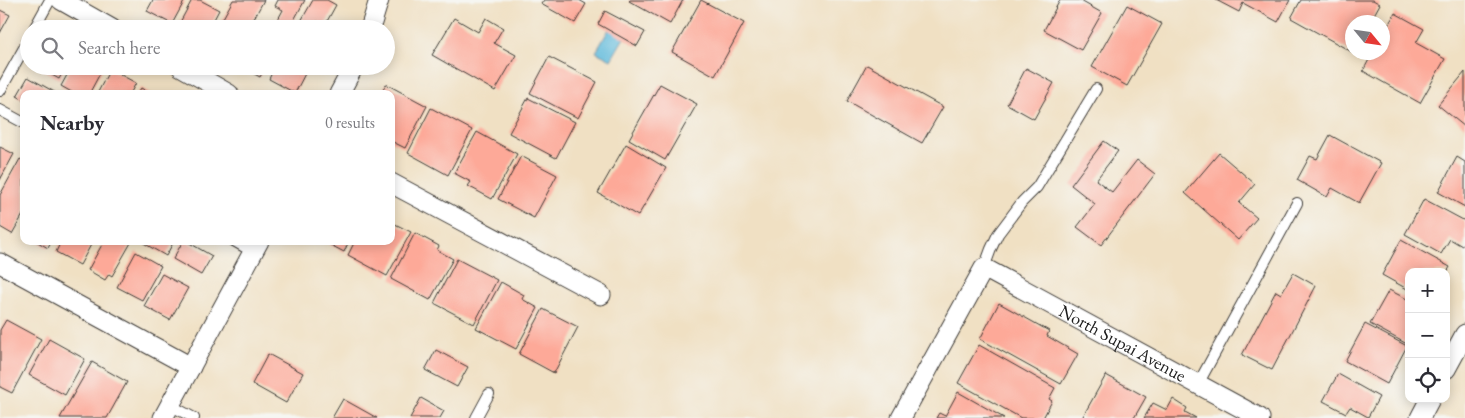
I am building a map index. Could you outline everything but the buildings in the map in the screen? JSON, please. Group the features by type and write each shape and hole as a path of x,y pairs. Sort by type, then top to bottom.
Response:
{"street":[{"path":"61,0 96,20"},
{"path":"373,20 379,0"},
{"path":"196,75 222,90"},
{"path":"341,90 349,75"},
{"path":"395,185 601,295"},
{"path":"166,411 256,247"},
{"path":"0,262 191,367"},
{"path":"901,418 984,268"},
{"name":"North Supai Avenue","path":"984,268 1260,418"},
{"path":"1450,362 1465,334"},
{"path":"1420,418 1428,403"}],"lane":[{"path":"39,20 50,0"},
{"path":"0,91 20,55"},
{"path":"984,268 998,234 1022,202 1037,187 1096,89"},
{"path":"0,110 20,121"},
{"path":"1198,384 1297,203"},
{"path":"476,418 489,394"},
{"path":"166,411 194,418"}],"water":[{"path":"613,22 628,31 611,60 596,52"}]}
